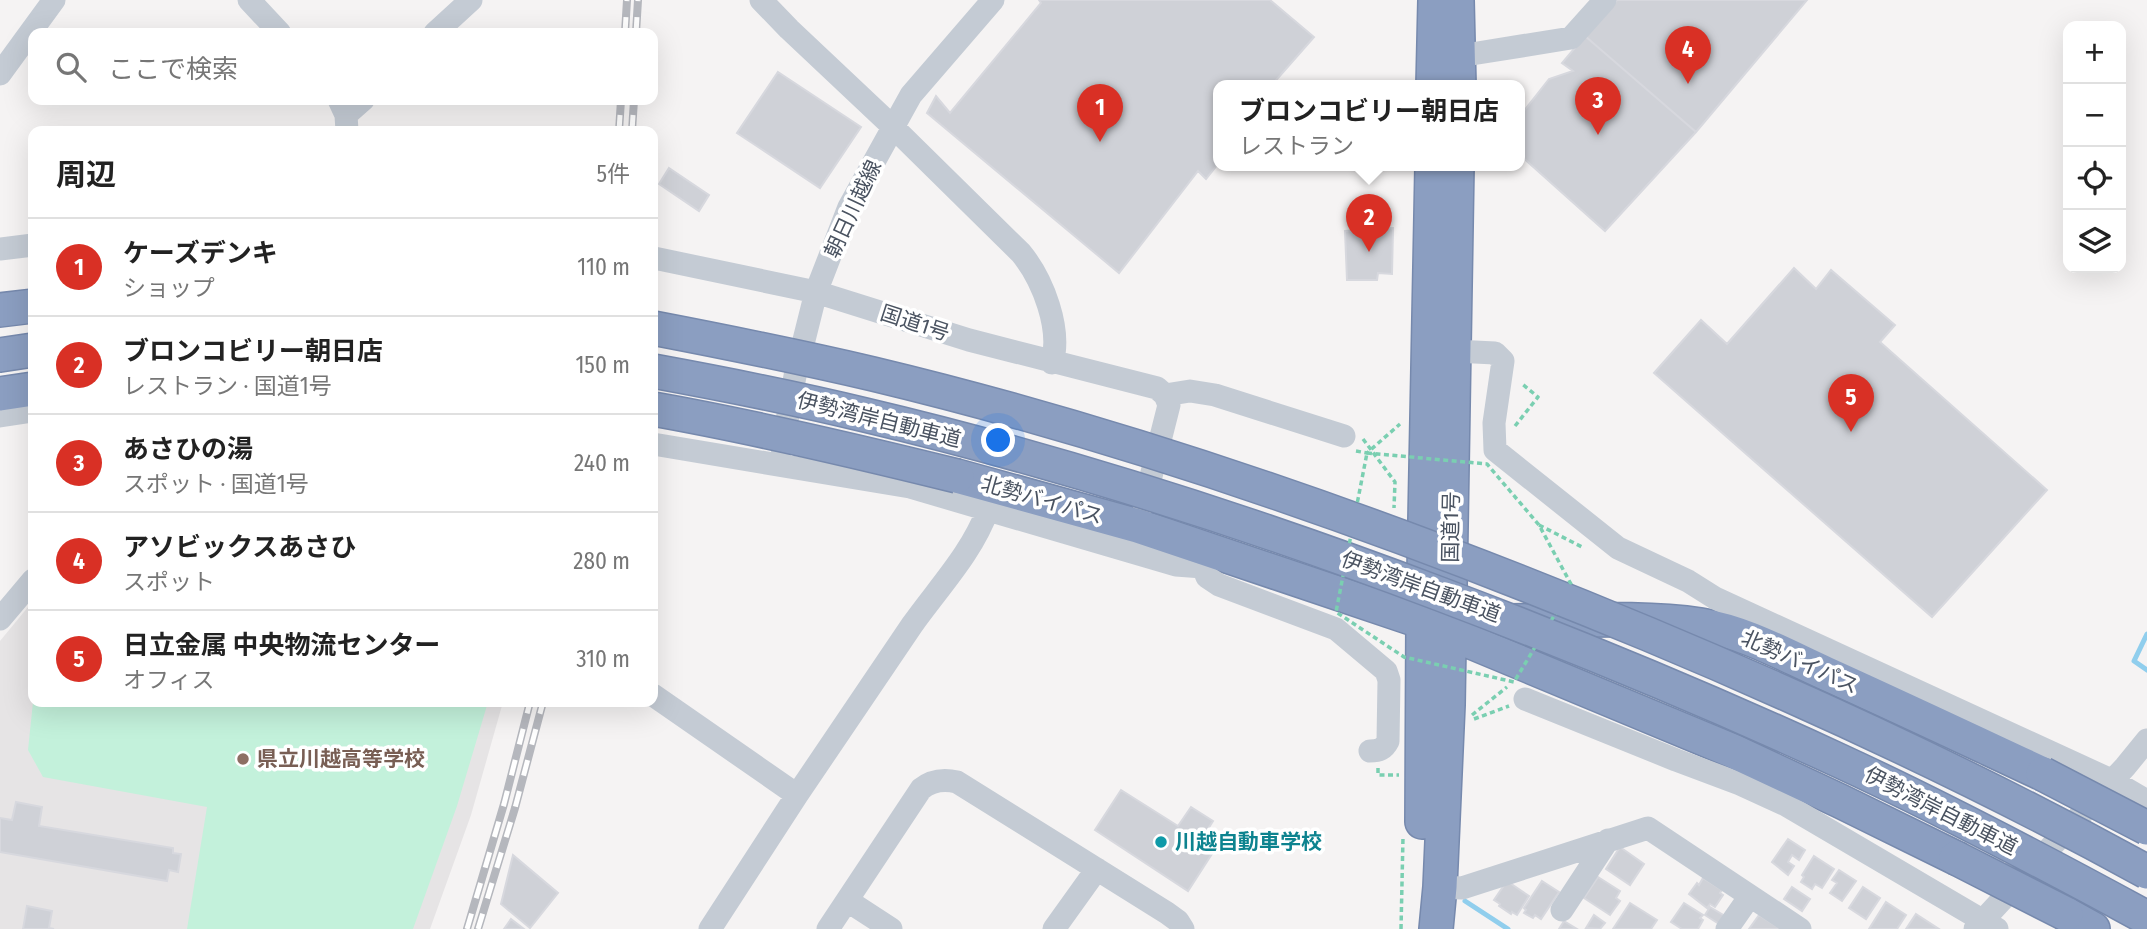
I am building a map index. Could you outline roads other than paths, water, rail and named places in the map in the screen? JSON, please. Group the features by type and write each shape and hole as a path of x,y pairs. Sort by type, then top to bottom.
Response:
{"highway":[{"path":"1433,80 1435,0"},
{"path":"1457,0 1459,71"},
{"name":"国道1号","path":"1432,171 1441,625 1463,717 1436,929"},
{"name":"国道1号","path":"1420,929 1441,625 1454,351 1457,171"},
{"path":"0,310 28,307"},
{"name":"伊勢湾岸自動車道","path":"658,329 875,375 990,405 1208,471 1397,535 1554,595 1856,724 2147,872"},
{"path":"0,355 28,351"},
{"name":"伊勢湾岸自動車道","path":"658,372 865,415 989,447 1253,526 1386,574 1558,639 1830,756 1965,822 2147,918"},
{"path":"0,394 28,390"},
{"name":"北勢バイパス","path":"658,410 839,447 957,476 1138,526 1209,559 1441,625 1661,621 1708,611 1728,632 1758,642 1916,714 2043,774 2147,828"},
{"name":"北勢バイパス","path":"1441,625 1517,687 1645,731 1769,768 1956,858 2079,922"},
{"path":"1463,717 1453,693 1461,682 1479,668 1491,662 1517,687"}],"street":[{"path":"34,28 54,0"},
{"path":"248,0 275,28"},
{"path":"440,28 471,0"},
{"path":"761,0 1032,266 1048,304 1056,350 1052,363"},
{"name":"朝日川越線","path":"816,292 849,207 911,95 993,0"},
{"path":"1459,71 1572,38 1605,0"},
{"path":"0,74 28,36"},
{"path":"0,249 28,246"},
{"name":"国道1号","path":"658,259 816,292 969,340 1147,385 1157,388 1165,395 1190,391 1215,395 1344,436"},
{"path":"779,463 795,376 816,292"},
{"path":"1454,351 1495,353 1503,361 1494,423 1496,450 1618,548 1688,581 1708,611 2111,780 2147,802"},
{"path":"1138,526 1168,415 1169,405 1165,395"},
{"path":"0,416 28,412"},
{"path":"658,445 910,487 1176,565 1209,559 1207,578 1336,629 1386,671 1389,680 1388,741 1385,747 1374,751"},
{"path":"710,929 797,795 928,603 955,569 977,535 988,509"},
{"path":"0,619 28,586"},
{"path":"658,698 797,795"},
{"path":"1645,731 1676,760 1740,783 1786,805 1984,926 2147,740"},
{"path":"828,929 921,789 942,780 957,782 1167,913 1178,921 1183,929"},
{"path":"1440,887 1462,888 1648,828 1797,928"},
{"path":"1562,911 1608,840"},
{"path":"1054,929 1097,869"},
{"path":"1727,929 1750,896"},
{"path":"848,901 891,929"}],"waterway":[{"path":"2147,634 2134,661 2147,670"},
{"path":"1465,901 1508,929"}],"railway":[{"path":"625,28 627,0"},
{"path":"636,28 638,0"},
{"path":"619,126 621,105"},
{"path":"632,126 634,105"},
{"path":"467,929 504,804 529,707"},
{"path":"478,929 515,808 542,707"}],"place":[{"name":"アソビックスあさひ","path":"1688,84"},
{"name":"あさひの湯","path":"1598,135"},
{"name":"ケーズデンキ","path":"1100,142"},
{"name":"ブロンコビリー朝日店","path":"1369,252"},
{"name":"日立金属 中央物流センター","path":"1851,432"},
{"name":"県立川越高等学校","path":"243,759"},
{"name":"川越自動車学校","path":"1161,842"}]}
